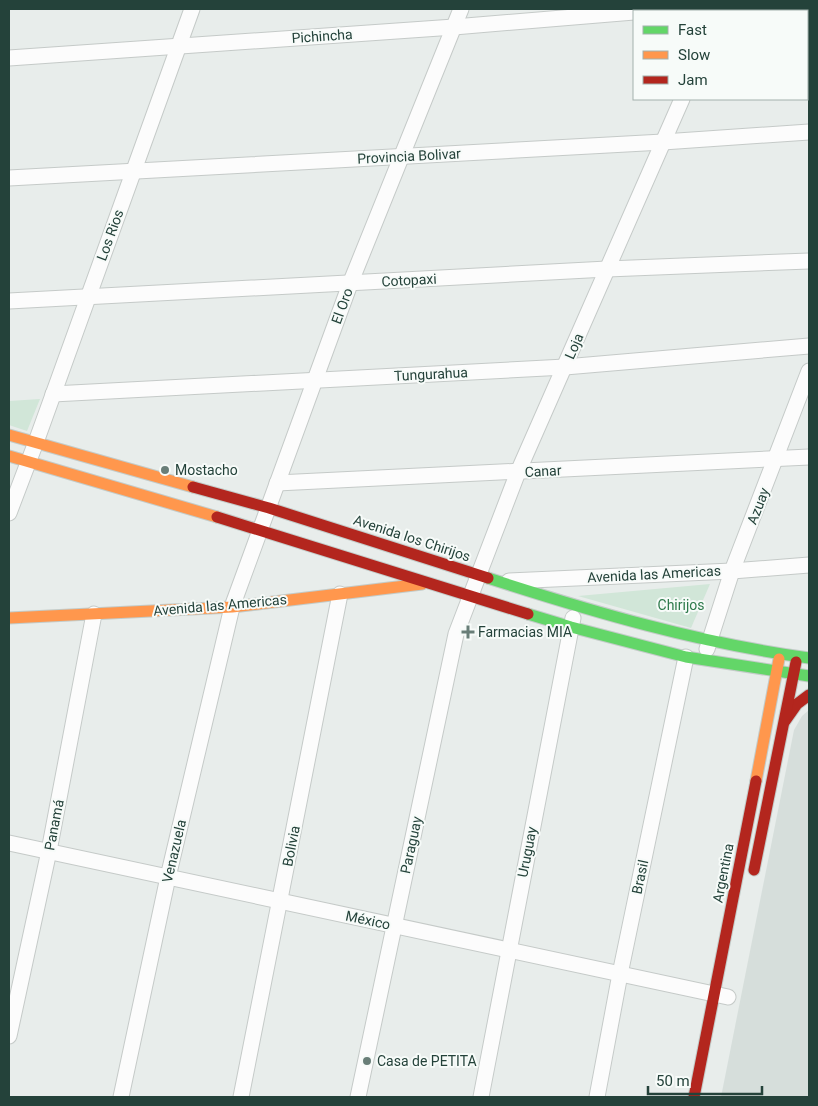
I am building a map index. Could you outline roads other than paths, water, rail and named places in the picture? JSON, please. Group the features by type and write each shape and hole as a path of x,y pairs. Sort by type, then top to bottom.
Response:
{"main road":[{"name":"Avenida los Chirijos","path":"9,435 268,508 575,606 708,641 809,658"},
{"path":"9,456 362,561 571,627 686,657 809,676"},
{"path":"362,561 368,572 368,579 362,591"},
{"name":"Avenida las Americas","path":"9,618 232,607 431,583"},
{"name":"Argentina","path":"694,1097 725,996 779,654"},
{"path":"752,880 797,657"},
{"path":"784,723 797,704 809,695"}],"street":[{"name":"Los Rios","path":"9,513 192,9"},
{"name":"El Oro","path":"232,607 350,284 461,9"},
{"path":"658,10 673,9"},
{"name":"Pichincha","path":"9,58 454,27 633,12"},
{"name":"Loja","path":"471,595 518,472 682,100"},
{"name":"Provincia Bolivar","path":"9,178 663,142 809,132"},
{"name":"Cotopaxi","path":"9,301 607,269 809,261"},
{"name":"Tungurahua","path":"53,394 565,367 809,346"},
{"name":"Azuay","path":"708,641 732,571 809,371"},
{"name":"Canar","path":"277,483 809,457"},
{"name":"Avenida las Americas","path":"499,582 732,571 809,565"},
{"name":"Bolivia","path":"241,1097 340,594"},
{"name":"Paraguay","path":"358,1097 456,634 471,595"},
{"name":"Uruguay","path":"481,1097 575,606"},
{"name":"Venazuela","path":"121,1097 168,877 232,607"},
{"name":"Panamá","path":"9,1036 49,852 94,614"},
{"path":"704,660 708,641"},
{"name":"Brasil","path":"597,1097 620,974 686,657"},
{"name":"México","path":"9,843 725,996"}],"place":[{"name":"Mostacho","path":"165,470"},
{"name":"Farmacias MIA","path":"468,632"},
{"name":"Casa de PETITA","path":"367,1061"}],"park label":[{"name":"Chirijos","path":"681,605"}]}
